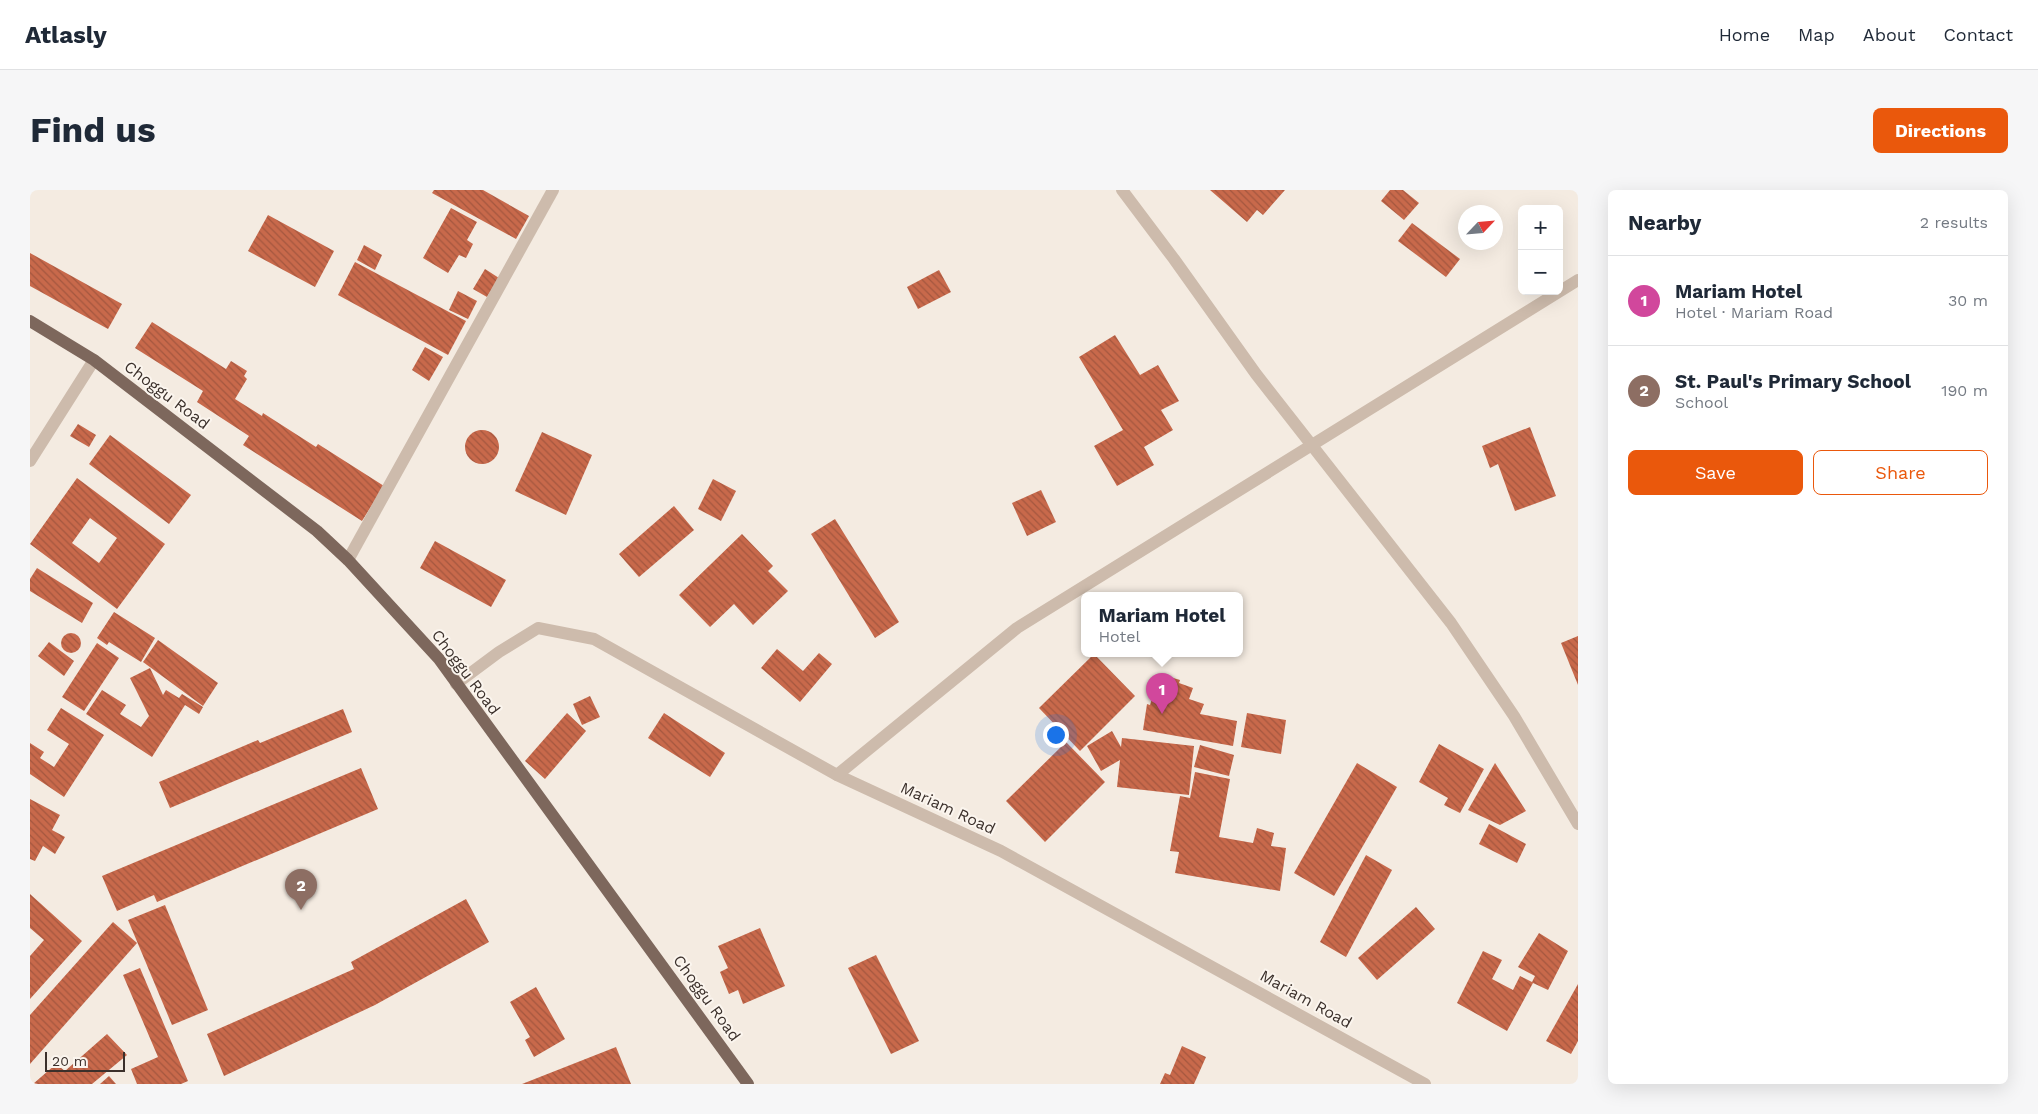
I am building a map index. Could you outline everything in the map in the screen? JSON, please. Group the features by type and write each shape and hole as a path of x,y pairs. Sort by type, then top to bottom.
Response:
{"main road":[{"name":"Choggu Road","path":"30,321 94,360 317,531 348,560 439,659 748,1084"}],"street":[{"path":"348,560 553,190"},
{"path":"1122,190 1174,258 1256,374 1451,623 1514,716 1578,824"},
{"path":"837,775 1017,628 1578,280"},
{"path":"30,461 94,360"},
{"name":"Mariam Road","path":"456,684 499,652 538,628 594,639 837,775 1001,851 1424,1084"}],"building":[{"path":"434,190 483,190 529,216 516,239 432,193"},
{"path":"1210,190 1285,190 1263,215 1257,210 1247,222"},
{"path":"1390,190 1403,190 1419,203 1404,220 1381,201"},
{"path":"451,208 477,222 467,240 473,244 466,258 459,255 448,273 423,258"},
{"path":"268,215 334,251 315,287 248,251"},
{"path":"1412,223 1460,259 1446,277 1398,241"},
{"path":"364,245 382,255 375,270 357,260"},
{"path":"30,253 122,304 108,329 30,286"},
{"path":"355,262 466,321 448,355 338,295"},
{"path":"485,269 499,278 487,297 473,289"},
{"path":"939,270 951,292 918,309 907,287"},
{"path":"458,291 477,301 468,319 449,310"},
{"path":"152,322 226,369 231,361 247,371 244,376 247,379 235,399 262,416 263,413 316,447 318,444 384,486 362,521 243,445 249,436 197,402 203,391 135,348"},
{"path":"1115,335 1140,375 1158,365 1179,401 1161,410 1173,430 1144,447 1154,465 1117,486 1094,446 1123,430 1079,357"},
{"path":"425,347 443,357 429,381 412,370"},
{"path":"78,424 96,435 89,447 70,436"},
{"path":"1530,427 1556,496 1515,511 1498,464 1490,468 1482,446"},
{"path":"482,430 489,431 494,435 498,440 498,454 494,459 489,463 482,464 475,463 470,459 466,454 465,447 466,440 470,435 475,431"},
{"path":"542,432 592,455 566,515 515,491"},
{"path":"110,435 191,495 169,524 89,464"},
{"path":"77,478 165,544 117,609 30,544","holes":["90,518 117,538 99,563 72,543"]},
{"path":"713,479 736,491 721,521 698,509"},
{"path":"1041,490 1056,522 1027,536 1012,503"},
{"path":"674,506 694,530 639,577 619,554"},
{"path":"835,519 899,622 875,638 811,534"},
{"path":"742,534 773,566 768,571 788,591 753,625 734,604 710,627 679,595"},
{"path":"435,541 506,580 491,607 420,568"},
{"path":"37,568 93,603 82,623 30,591 30,579"},
{"path":"114,612 155,638 141,662 109,642 107,645 97,638"},
{"path":"71,633 78,636 81,643 78,650 71,653 64,650 61,643 64,636"},
{"path":"1578,636 1578,685 1561,643"},
{"path":"158,640 218,683 203,706 143,662"},
{"path":"49,642 74,661 64,676 38,656"},
{"path":"97,643 119,658 84,711 62,697"},
{"path":"777,649 803,671 819,653 832,664 800,702 761,668"},
{"path":"1091,657 1097,657 1135,696 1080,751 1039,708"},
{"path":"150,668 163,695 166,690 179,698 182,694 203,707 199,714 185,705 152,757 86,714 102,690 126,705 120,714 141,727 149,716 130,678"},
{"path":"1160,674 1180,680 1179,683 1193,688 1189,699 1204,704 1200,714 1237,721 1233,746 1143,730 1147,704 1150,705"},
{"path":"590,696 600,717 582,725 573,704"},
{"path":"61,708 104,735 64,797 30,774 30,743 44,752 40,758 54,767 69,744 47,730"},
{"path":"343,709 352,732 170,808 159,782 258,740 260,743"},
{"path":"567,713 586,731 545,779 525,761"},
{"path":"664,713 725,753 710,777 648,738"},
{"path":"1247,713 1286,720 1281,754 1241,747"},
{"path":"1112,731 1121,747 1122,738 1194,746 1189,795 1117,787 1120,760 1101,771 1087,746"},
{"path":"1066,742 1105,782 1045,842 1006,801"},
{"path":"1439,744 1484,769 1460,813 1444,805 1448,798 1419,782"},
{"path":"1200,745 1234,755 1229,776 1194,767"},
{"path":"1357,763 1397,787 1334,896 1294,873"},
{"path":"1495,763 1526,811 1500,825 1468,810"},
{"path":"361,768 378,809 157,902 154,895 117,911 102,876"},
{"path":"1195,772 1230,779 1219,837 1253,843 1257,828 1274,833 1271,846 1286,848 1280,891 1175,873 1179,852 1170,851 1180,796 1190,798"},
{"path":"30,799 60,815 52,830 65,837 55,854 43,846 35,861 30,859"},
{"path":"1489,824 1526,844 1517,863 1479,844"},
{"path":"1366,855 1392,870 1346,957 1320,942"},
{"path":"30,894 82,941 30,999 30,956 44,940 30,928"},
{"path":"466,899 489,942 375,1005 224,1076 207,1034 354,969 351,962"},
{"path":"165,905 208,1010 172,1025 128,920"},
{"path":"1416,907 1435,929 1377,980 1358,958"},
{"path":"113,922 137,943 30,1064 30,1015"},
{"path":"760,928 785,986 743,1004 738,990 729,994 720,972 728,968 718,946"},
{"path":"1539,933 1568,951 1548,990 1533,983 1507,1031 1457,1003 1483,951 1502,960 1492,979 1513,990 1520,976 1532,982 1535,976 1518,967"},
{"path":"876,955 919,1041 891,1054 848,968"},
{"path":"140,968 188,1081 181,1084 137,1084 131,1069 158,1057 123,975"},
{"path":"1578,984 1578,1041 1571,1054 1546,1041"},
{"path":"536,987 565,1039 534,1057 525,1040 530,1037 510,1002"},
{"path":"107,1034 127,1055 92,1084 33,1084 56,1064 65,1071"},
{"path":"1182,1046 1206,1057 1194,1084 1160,1084 1165,1073 1170,1075"},
{"path":"616,1047 631,1084 522,1084"},
{"path":"109,1076 116,1084 100,1084"}],"place":[{"name":"Mariam Hotel","path":"1162,714"},
{"name":"St. Paul's Primary School","path":"301,910"}]}
